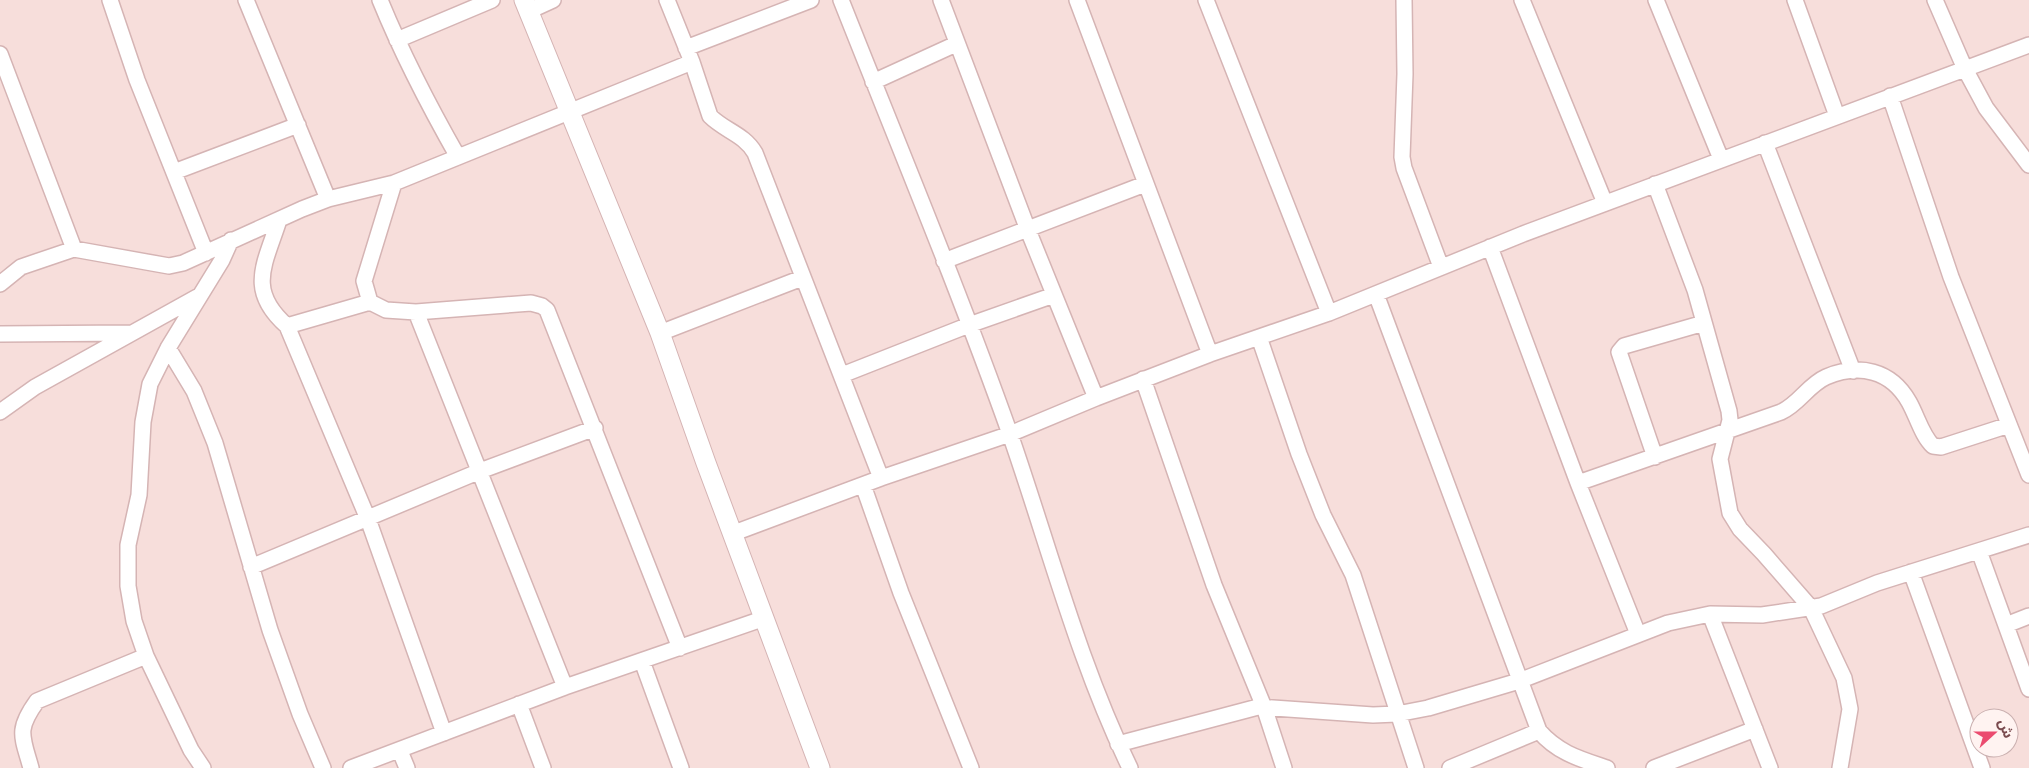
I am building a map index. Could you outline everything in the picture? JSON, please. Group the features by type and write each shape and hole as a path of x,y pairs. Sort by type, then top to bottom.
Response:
{"street":[{"path":"110,0 137,80 206,253"},
{"path":"246,0 328,199"},
{"path":"380,0 397,40 432,111 458,156"},
{"path":"397,40 492,0"},
{"path":"553,0 526,6 660,333 706,463 734,533 820,768"},
{"path":"667,0 689,55 710,116 744,138 755,153 881,478"},
{"path":"0,284 21,267 74,249 169,266 183,263 231,240 328,199 394,183 571,112 689,55 811,0"},
{"path":"841,0 969,325 1010,434 1089,672 1118,744 1130,768"},
{"path":"941,0 956,44 1028,230 1096,398"},
{"path":"1077,0 1210,354"},
{"path":"1206,0 1329,313"},
{"path":"1404,0 1405,74 1402,157 1404,168 1441,267"},
{"path":"1522,0 1605,203"},
{"path":"1656,0 1721,159"},
{"path":"1795,0 1837,116"},
{"path":"1935,0 1965,69 1986,108 2029,165"},
{"path":"874,82 956,44"},
{"path":"734,533 881,478 1010,434 1143,379 1329,313 1490,247 1765,142 2029,45"},
{"path":"0,54 74,249"},
{"path":"1890,96 1951,277 2029,475"},
{"path":"174,172 298,125"},
{"path":"1765,142 1853,371"},
{"path":"370,302 364,281 394,183"},
{"path":"944,261 1145,184"},
{"path":"1655,184 1695,290 1729,411 1730,420 1720,459 1730,513 1740,530 1764,554 1810,608 1844,678 1850,710 1840,768"},
{"path":"279,220 262,271 261,287 266,303 275,316 287,326 368,519 444,733"},
{"path":"203,768 191,750 146,656 134,621 128,586 128,545 139,495 143,422 150,384 198,296 222,260 231,240"},
{"path":"1490,247 1578,484 1638,634"},
{"path":"660,333 802,278"},
{"path":"1376,294 1539,731 1550,743 1565,753 1607,768"},
{"path":"842,375 969,325 1054,295"},
{"path":"0,412 35,387 198,296"},
{"path":"287,326 370,302 386,310 416,312 531,303 542,306 550,316 680,648"},
{"path":"416,312 565,686"},
{"path":"1655,457 1620,352 1624,346 1704,323"},
{"path":"0,334 132,333"},
{"path":"1259,337 1323,515 1353,575 1416,768"},
{"path":"168,348 194,392 215,443 273,640 323,768"},
{"path":"1578,484 1788,409 1819,381 1828,376 1853,371 1873,371 1887,378 1897,387 1908,401 1933,446 1941,447 2009,425"},
{"path":"1143,379 1214,585 1264,707 1284,768"},
{"path":"251,567 480,471 595,428"},
{"path":"863,485 902,594 971,768"},
{"path":"1118,744 1264,707 1373,715 1397,714 1519,681 1668,623 1710,614 1762,615 1821,606 1911,572 2029,535"},
{"path":"1978,551 2029,689"},
{"path":"1911,572 1982,768"},
{"path":"1710,614 1770,768"},
{"path":"2006,625 2029,616"},
{"path":"350,768 400,751 565,686 765,618"},
{"path":"31,768 21,733 26,716 37,701 146,656"},
{"path":"642,661 681,768"},
{"path":"519,704 543,768"},
{"path":"1654,768 1756,729"},
{"path":"1450,768 1539,731"},
{"path":"400,751 406,768"}],"shaded area":[{"path":"0,0 2029,0 2029,768 0,768"}]}
